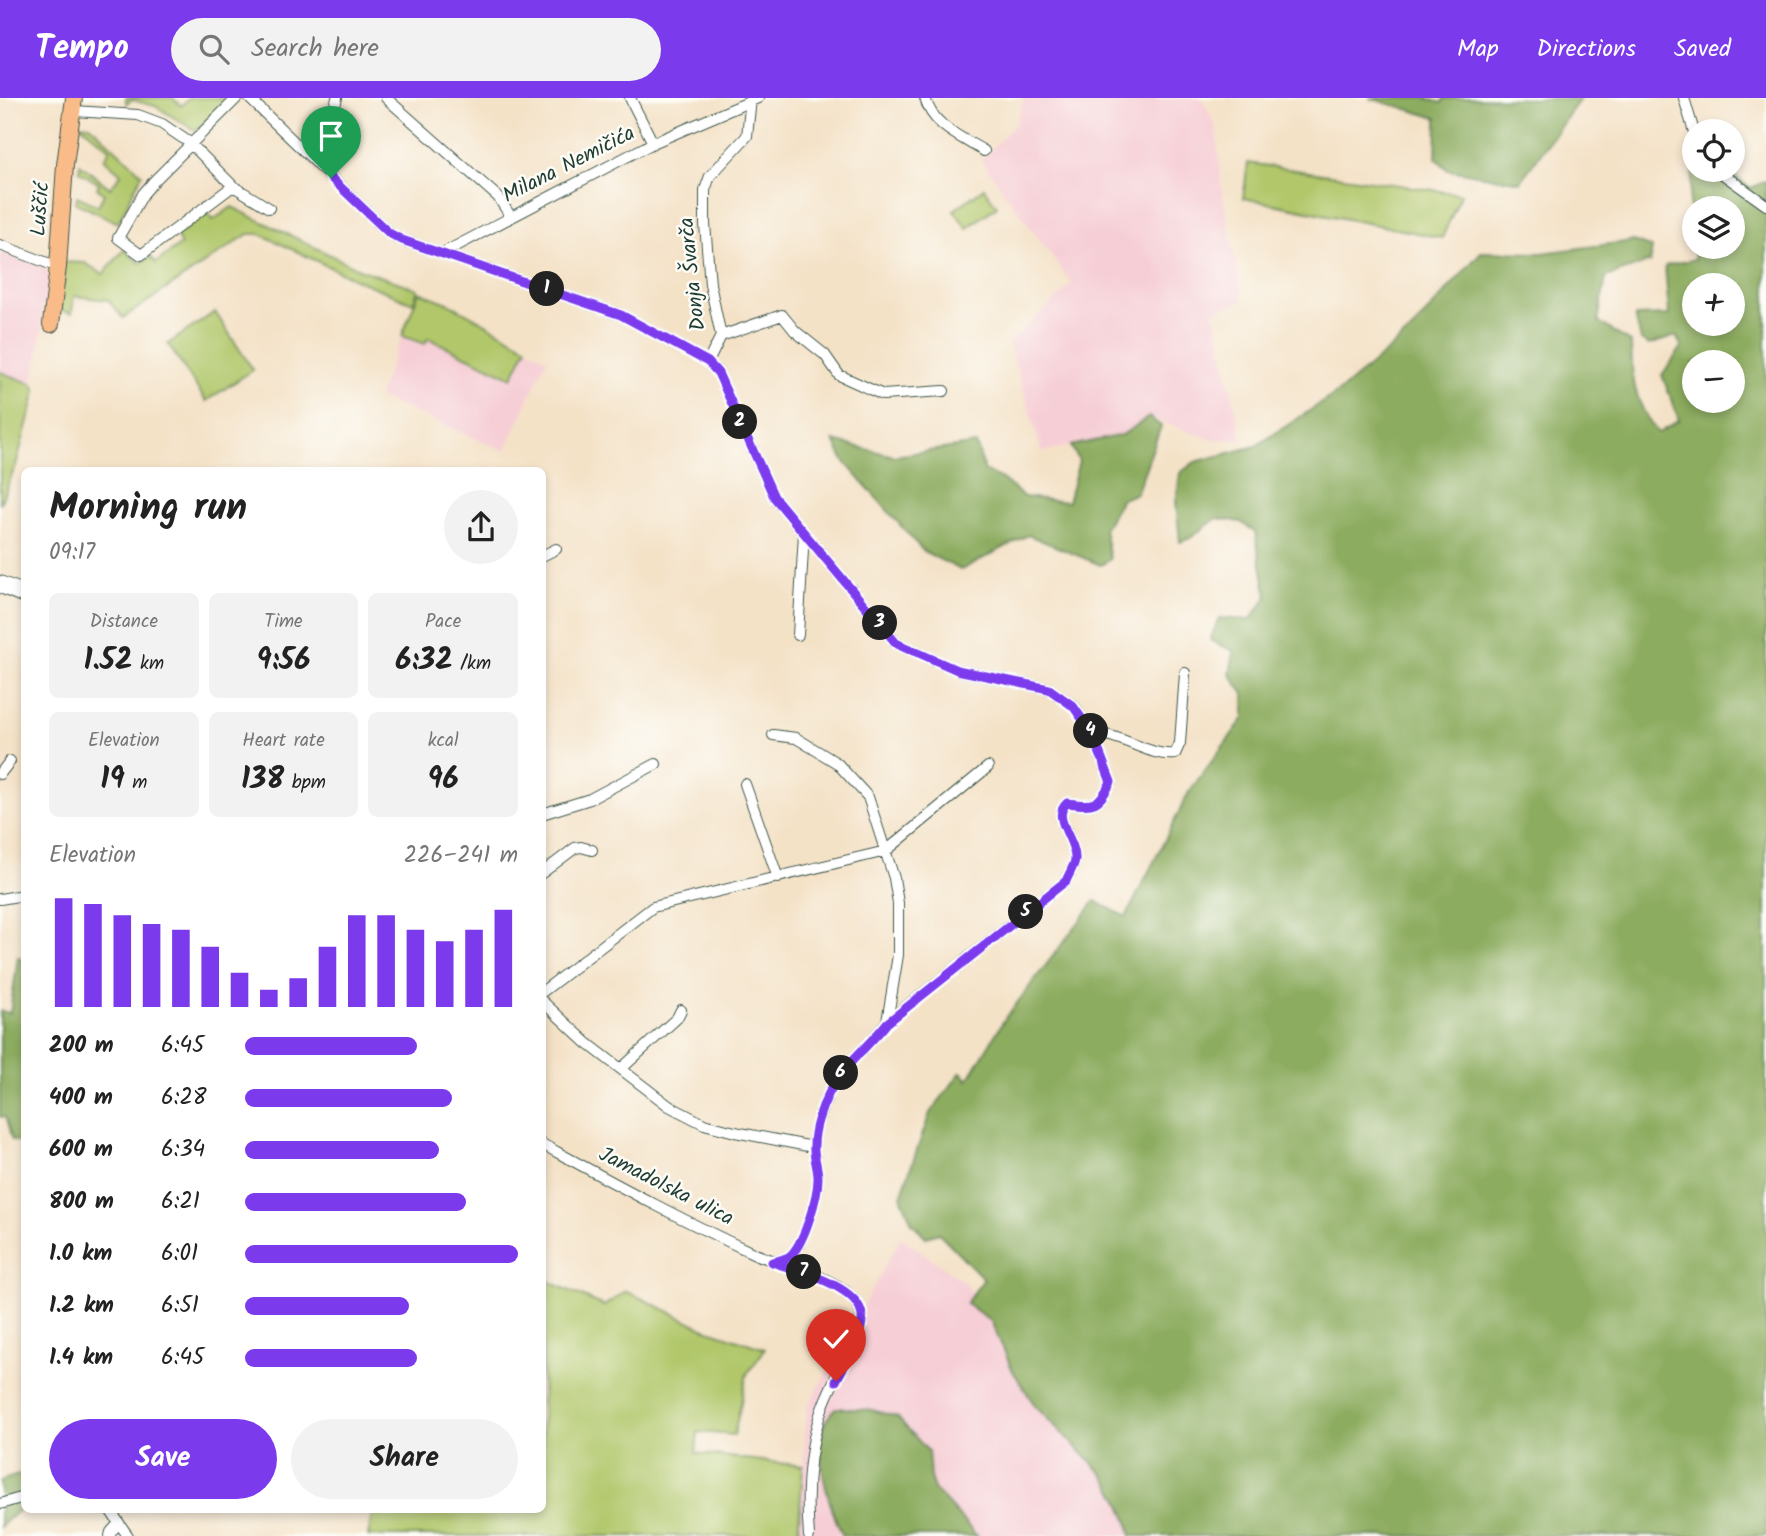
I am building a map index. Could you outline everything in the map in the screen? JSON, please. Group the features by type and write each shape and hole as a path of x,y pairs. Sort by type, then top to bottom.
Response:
{"main road":[{"name":"Luščić","path":"51,324 65,165 74,104"}],"street":[{"path":"233,186 141,255 118,238 154,181 237,98"},
{"path":"249,98 389,233 402,240 621,315 708,362 718,373 774,497 896,643 957,670 1049,689 1073,706 1092,733 1111,782 1102,799 1088,806 1067,803 1061,808 1060,817 1073,844 1075,860 1066,881 887,1023 839,1076 821,1113 813,1147 818,1178 807,1223 791,1255 772,1262"},
{"path":"319,167 337,98"},
{"path":"386,98 498,197 511,217"},
{"path":"630,98 653,143"},
{"path":"925,98 928,110 939,123 984,151"},
{"path":"1684,98 1690,119"},
{"name":"Milana Nemičića","path":"443,253 653,143 754,99"},
{"name":"Donja Švarča","path":"708,362 720,336 710,285 705,190 710,176 747,135 754,99"},
{"path":"74,104 138,115 162,124 190,143 233,186 269,208"},
{"path":"1734,182 1766,205"},
{"path":"0,245 58,267"},
{"path":"720,336 782,315 795,331 825,355 839,374 883,395 944,391"},
{"path":"799,635 804,533"},
{"path":"546,554 556,549"},
{"path":"0,581 21,589"},
{"path":"0,588 21,597"},
{"path":"1092,733 1108,733 1164,756 1175,754 1180,743 1185,673"},
{"path":"773,735 796,738 837,763 867,797 894,878 898,956 887,1023"},
{"path":"0,774 10,761"},
{"path":"546,813 590,800 656,764"},
{"path":"546,989 653,906 886,850 988,767"},
{"path":"746,784 778,878"},
{"path":"546,870 575,848 592,850"},
{"path":"0,899 21,896"},
{"path":"546,1005 587,1043 668,1106 705,1124 813,1147"},
{"path":"621,1069 677,1018 681,1010"},
{"name":"Jamadolska ulica","path":"546,1146 704,1230 772,1262 817,1277 853,1297 863,1314 861,1325 819,1418 812,1457 807,1511 808,1536"},
{"path":"0,1504 21,1498"},
{"path":"112,1513 128,1536"},
{"path":"110,1534 119,1523"}],"shaded area":[{"path":"1024,98 1202,98 1216,127 1221,185 1243,301 1214,311 1242,440 1209,439 1149,417 1122,435 1042,452 1009,343 1072,284 981,160 1016,123"},
{"path":"0,251 43,266 51,276 33,384 0,372"},
{"path":"419,292 448,303 547,359 505,451 378,397"},
{"path":"901,1237 964,1282 1149,1536 798,1536 807,1408"}],"green space":[{"path":"126,98 173,98 181,106 189,98 229,98 196,131 155,106 132,100 126,104"},
{"path":"1369,98 1425,98 1442,103 1444,98 1580,99 1520,182 1448,170 1436,158 1437,118"},
{"path":"79,124 90,125 142,174 118,223 76,203 77,196 98,206 104,194 97,188 99,184 79,171 80,164 110,188 121,174 104,159 110,149"},
{"path":"1248,163 1461,194 1442,238 1243,198"},
{"path":"1766,181 1766,1536 1131,1536 1128,1521 1117,1496 1102,1473 1036,1407 1013,1371 991,1321 966,1303 984,1279 939,1233 926,1237 912,1223 901,1196 930,1113 961,1072 968,1080 1004,1020 1095,901 1126,917 1189,792 1244,718 1244,694 1230,674 1234,651 1210,640 1219,618 1250,620 1267,597 1255,532 1241,522 1217,518 1180,542 1176,503 1180,473 1195,462 1256,446 1344,388 1412,330 1481,252 1542,253 1633,241 1652,248 1650,262 1606,277 1598,321 1631,343 1632,369 1639,401 1658,433 1679,420 1662,375 1682,347 1676,336 1649,345 1641,340 1635,316 1669,315 1665,266 1695,259 1745,259 1745,196 1690,196 1692,182 1743,182 1751,188"},
{"path":"984,188 997,206 967,228 954,210"},
{"path":"232,207 359,269 418,289 413,303 260,234 248,234 123,318 108,300 74,296 72,313 57,309 63,262 85,263 103,274 124,250 140,263 150,256 156,263 181,244 176,236 208,213 213,220"},
{"path":"419,292 448,303 527,347 512,378 428,338 425,344 402,336"},
{"path":"215,312 253,370 206,401 168,344"},
{"path":"0,372 33,384 36,391 16,465 0,504"},
{"path":"1149,417 1161,426 1136,494 1121,499 1104,529 1110,559 1101,565 1028,535 961,570 924,552 844,461 834,441 894,456 976,444 985,471 1002,479 1024,497 1068,502 1079,461 1071,446 1122,435"},
{"path":"18,957 21,958 21,1142 12,1140 5,1117 0,1117 0,1011 10,1013"},
{"path":"546,1280 604,1306 626,1291 703,1328 765,1349 747,1374 734,1435 698,1432 696,1453 803,1466 798,1536 368,1536 372,1513 546,1513"},
{"path":"835,1408 872,1410 897,1417 928,1451 934,1489 977,1536 843,1536 828,1497 821,1454 823,1427"},
{"path":"21,1474 21,1508 0,1527 0,1481"}],"route":[{"path":"331,178 389,233 402,240 621,315 708,362 718,373 774,497 896,643 957,670 1049,689 1073,706 1092,733 1105,762 1111,782 1102,799 1088,806 1067,803 1061,808 1060,817 1073,844 1075,860 1066,881 887,1023 871,1043 853,1058 828,1095 813,1147 818,1178 807,1223 791,1255 772,1262 841,1288 853,1297 863,1314 861,1325 836,1381"}]}
